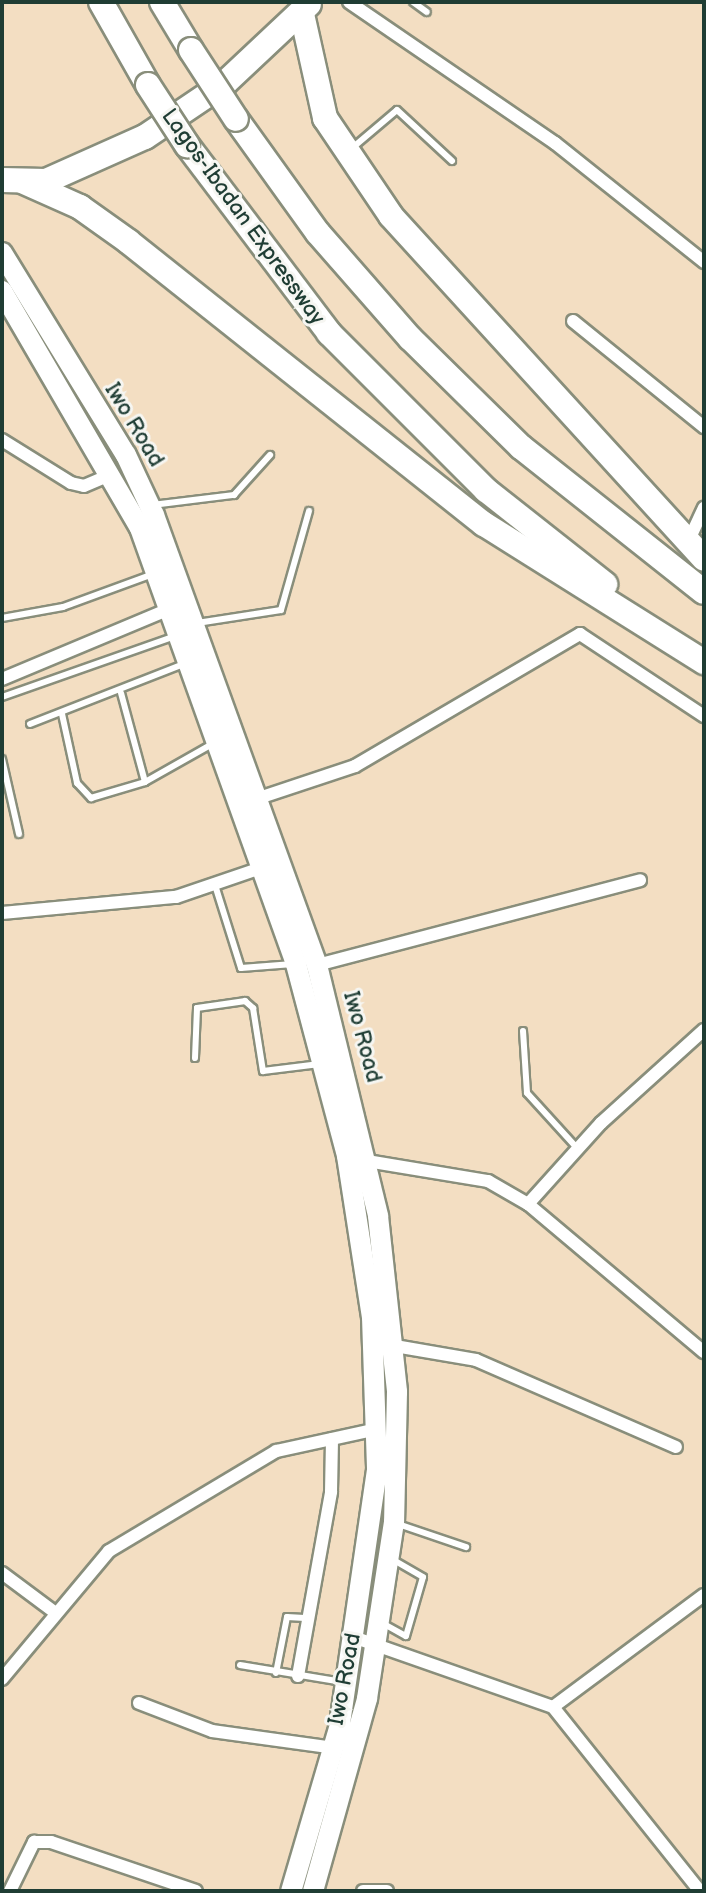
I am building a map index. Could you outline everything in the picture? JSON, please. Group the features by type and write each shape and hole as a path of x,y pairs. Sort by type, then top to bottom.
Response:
{"highway":[{"name":"Lagos-Ibadan Expressway","path":"101,2 148,85 187,145 320,323 431,439 535,531 704,661"},
{"path":"162,2 236,119 318,233 410,338 521,447 704,592"},
{"path":"306,8 315,95 347,152 443,279 698,548"},
{"path":"12,180 78,171 145,137 225,83 306,8"},
{"path":"12,180 80,207 129,242 484,524 704,661"}],"main road":[{"name":"Iwo Road","path":"2,253 150,505 186,629 256,799 317,965 367,1161 395,1346 394,1522 378,1644 350,1773 313,1891"},
{"name":"Iwo Road","path":"3,294 114,473 169,609 186,629 188,662 258,869 296,964 324,1064 368,1289 377,1429 356,1638 334,1748 291,1891"}],"street":[{"path":"349,2 555,143 704,262"},
{"path":"573,321 704,427"},
{"path":"2,440 71,483 84,486 114,473"},
{"path":"698,548 704,507"},
{"path":"2,679 169,609"},
{"path":"256,799 355,766 560,639 580,634 704,716"},
{"path":"2,913 134,904 214,884 258,869"},
{"path":"317,965 640,880"},
{"path":"528,1204 578,1149 704,1030"},
{"path":"367,1161 453,1170 528,1204 704,1352"},
{"path":"395,1346 476,1360 676,1447"},
{"path":"2,1679 53,1611 109,1551 233,1471 276,1451 377,1429"},
{"path":"298,1676 313,1618 332,1439"},
{"path":"2,1573 53,1611"},
{"path":"553,1707 703,1599"},
{"path":"356,1638 378,1644 398,1658 553,1707 700,1891"},
{"path":"139,1703 212,1731 334,1748"},
{"path":"10,1891 22,1858 43,1842 196,1891"},
{"path":"363,1891 387,1891"}],"lane":[{"path":"413,2 427,12"},
{"path":"347,152 397,110 452,161"},
{"path":"150,505 234,495 270,455"},
{"path":"2,697 186,629 281,610 309,511"},
{"path":"2,618 63,607 156,572"},
{"path":"30,724 121,693 188,662"},
{"path":"121,693 145,782"},
{"path":"62,714 81,793 91,798 145,782 215,743"},
{"path":"2,759 19,834"},
{"path":"214,884 241,968 296,964"},
{"path":"195,1058 197,1008 245,1001 253,1008 263,1071 324,1064"},
{"path":"523,1031 527,1093 578,1149"},
{"path":"394,1522 466,1547"},
{"path":"380,1623 406,1636 423,1577 390,1558"},
{"path":"276,1673 287,1617 313,1618"},
{"path":"240,1665 347,1682"}]}
